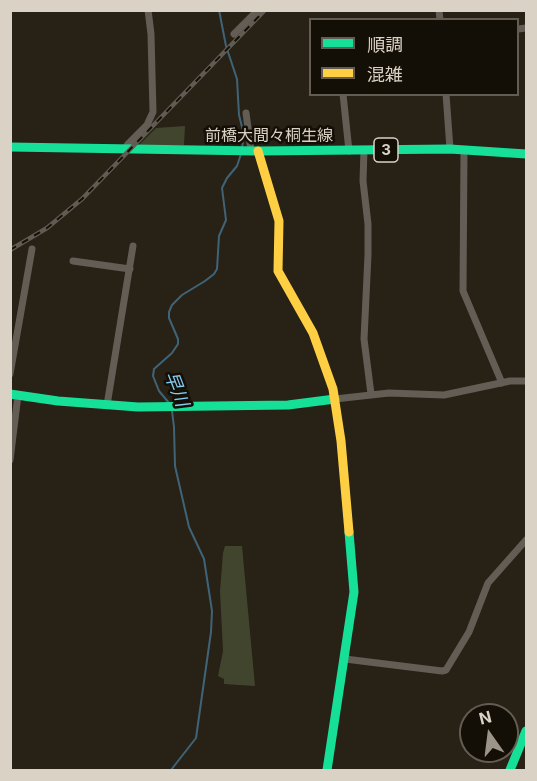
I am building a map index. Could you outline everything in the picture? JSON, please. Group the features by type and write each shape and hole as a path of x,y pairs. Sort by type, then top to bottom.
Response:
{"street":[{"path":"124,150 147,125 153,112 152,34 148,10"},
{"path":"234,34 258,10"},
{"path":"343,96 349,151"},
{"path":"446,96 450,149"},
{"path":"246,113 249,151 279,221 278,271 292,299 309,323 335,399 354,577 353,602 327,771"},
{"name":"前橋大間々桐生線","path":"10,147 249,151 450,149 526,154"},
{"path":"364,150 363,181 368,224 368,255 364,339 371,394"},
{"path":"464,150 463,291 502,383"},
{"path":"107,405 133,246"},
{"path":"10,374 32,249"},
{"path":"73,261 130,269"},
{"path":"10,460 14,395 107,405 162,407 288,405 371,394 444,395 502,383 526,381"},
{"path":"345,659 446,670 469,632 488,583 526,540"},
{"path":"510,771 525,737"}],"green space":[{"path":"185,126 184,145 139,145 156,128"},
{"path":"225,546 242,546 255,686 224,684 224,679 218,676 223,651 220,591"}],"waterway":[{"name":"早川","path":"219,10 226,46 237,79 239,115 244,135 242,148"},
{"name":"早川","path":"169,403 159,391 153,376 154,369 172,353 178,344 169,312 172,305 182,295 205,281 217,269 219,236 226,220 222,188 237,166 241,154"},
{"name":"早川","path":"171,770 196,738 212,611 204,559 189,527 175,466 172,411"}],"railway":[{"path":"10,250 47,228 82,199 265,10"}],"traffic: fast":[{"path":"10,147 258,151 450,149 526,154"},
{"path":"10,394 58,401 138,407 288,405 335,399"},
{"path":"327,770 354,592 349,532"},
{"path":"510,770 526,731"}],"traffic: slow":[{"path":"258,151 279,221 278,271 313,333 333,389 341,441 349,532"}]}
